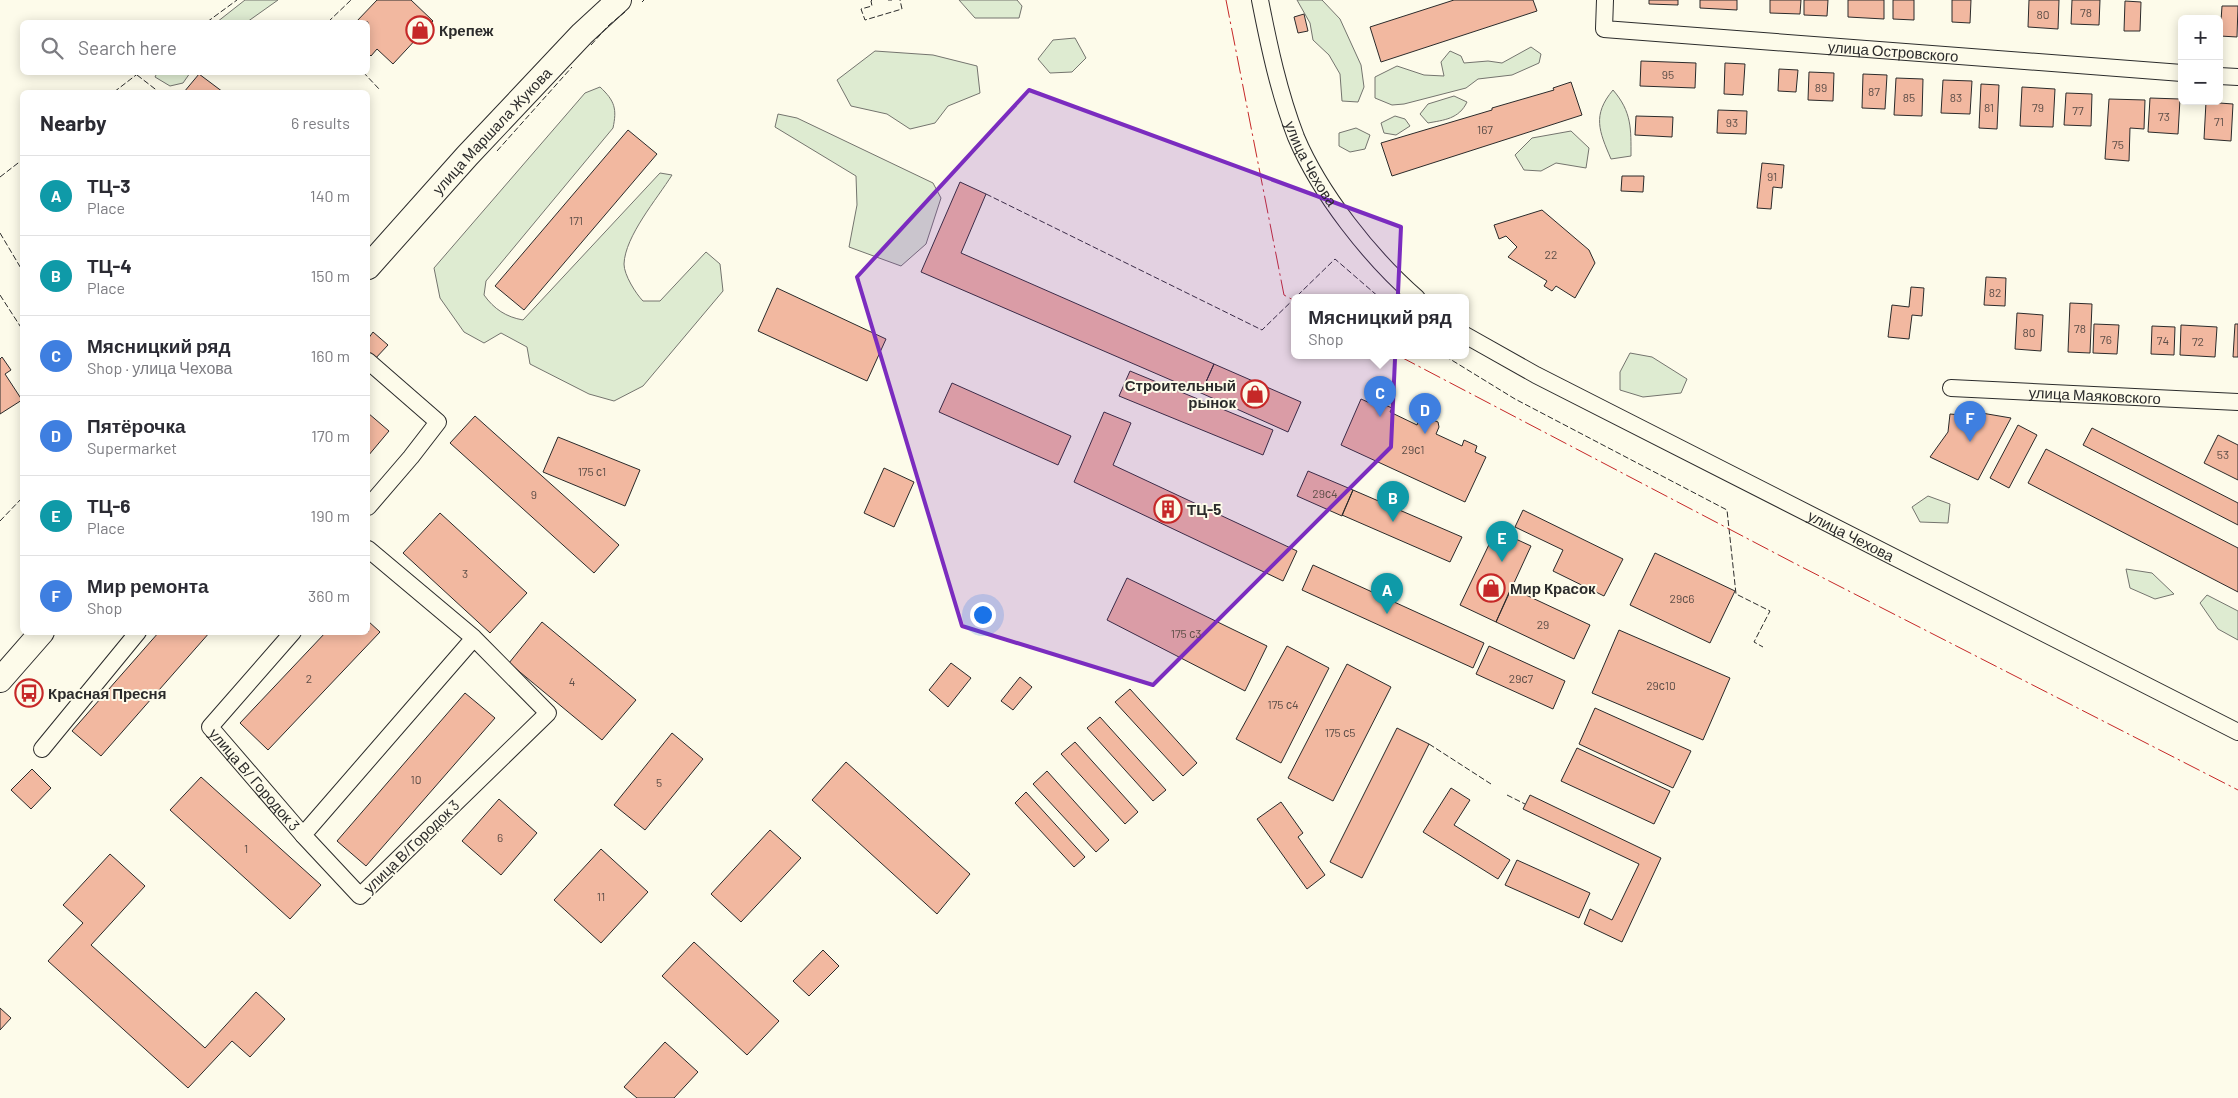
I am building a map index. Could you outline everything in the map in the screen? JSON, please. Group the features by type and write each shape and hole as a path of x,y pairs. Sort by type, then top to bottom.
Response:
{"main road":[{"name":"улица Маршала Жукова","path":"370,265 467,156 582,34 619,0"},
{"path":"0,680 39,635"}],"street":[{"name":"улица Чехова","path":"1260,0 1278,83 1286,109 1305,155 1336,206 1354,231 1392,275 1413,294"},
{"name":"улица Островского","path":"1606,0 1604,29 2178,73"},
{"path":"2223,76 2238,77"},
{"name":"улица Чехова","path":"1469,337 1536,375 2238,732"},
{"path":"370,363 438,422 370,505"},
{"name":"улица Маяковского","path":"1951,388 2238,402"},
{"name":"улица В/Городок 3","path":"303,835 360,896 548,714 474,638 370,552"},
{"path":"42,749 136,635"},
{"name":"улица В/ Городок 3","path":"290,635 210,727 303,835"},
{"path":"303,835 474,638"}],"highlighted area":[{"path":"1029,90 1401,227 1391,447 1153,685 962,626 857,277"}],"green space":[{"path":"245,0 278,0 250,20 220,20"},
{"path":"959,0 1017,0 1022,6 1019,18 975,18"},
{"path":"1297,0 1322,0 1340,19 1361,65 1364,87 1358,102 1342,101 1340,74 1329,55 1313,40 1310,23"},
{"path":"1075,38 1086,58 1072,72 1050,73 1038,59 1053,40"},
{"path":"1531,47 1541,54 1539,63 1512,75 1478,79 1466,88 1404,104 1392,105 1375,98 1375,77 1397,66 1424,75 1444,76 1441,62 1450,51 1461,56 1464,63 1488,61 1502,63"},
{"path":"875,51 933,55 977,66 980,93 948,106 935,123 910,129 887,114 851,106 837,80"},
{"path":"156,75 189,75 183,83 170,86 155,77"},
{"path":"600,87 614,106 613,128 486,281 484,295 501,312 523,320 660,173 672,175 643,218 630,242 624,264 628,279 643,301 660,301 706,252 720,264 723,291 643,386 614,401 589,394 530,364 527,347 501,333 484,343 464,332 440,298 434,268 585,93"},
{"path":"1613,90 1627,113 1630,129 1631,156 1611,159 1603,140 1600,115 1606,99"},
{"path":"1454,96 1467,102 1464,108 1455,115 1445,120 1428,123 1420,114 1428,104"},
{"path":"778,114 797,118 933,183 941,198 926,244 901,266 849,247 857,205 856,176 775,127"},
{"path":"1395,116 1405,119 1410,126 1396,135 1384,133 1381,123"},
{"path":"1356,128 1370,135 1365,149 1350,152 1339,146 1339,133"},
{"path":"1571,131 1589,148 1586,168 1556,163 1541,171 1524,170 1515,155 1532,138"},
{"path":"1630,353 1652,357 1687,379 1681,393 1643,397 1620,390 1620,372"},
{"path":"1928,496 1950,504 1948,523 1920,522 1912,507"},
{"path":"2126,569 2152,573 2174,594 2155,599 2130,588"},
{"path":"2207,595 2238,611 2238,640 2218,629 2200,603"}],"building":[{"path":"377,0 411,0 433,21 393,64 377,49 370,55 370,20 358,20"},
{"path":"1454,0 1533,0 1537,11 1381,62 1370,27"},
{"path":"1649,0 1678,0 1678,5 1649,4"},
{"path":"1700,0 1737,0 1737,10 1700,8"},
{"path":"1770,0 1801,0 1800,14 1770,13"},
{"path":"1804,0 1828,0 1827,16 1804,15"},
{"path":"1848,0 1884,0 1884,19 1848,17"},
{"path":"1893,0 1914,0 1914,20 1893,19"},
{"path":"1952,0 1971,0 1970,23 1952,22"},
{"path":"2029,0 2059,0 2058,29 2028,27"},
{"path":"2072,0 2100,0 2099,25 2071,24"},
{"path":"2125,1 2141,2 2140,31 2124,31"},
{"path":"2222,6 2238,6 2237,37 2223,36 2223,15 2221,15"},
{"path":"1304,14 1308,31 1298,33 1294,17"},
{"path":"1641,61 1696,63 1695,88 1640,86"},
{"path":"1725,63 1745,64 1743,95 1724,94"},
{"path":"1779,69 1798,70 1796,92 1778,91"},
{"path":"1809,72 1834,73 1833,101 1808,100"},
{"path":"1863,74 1887,75 1885,109 1862,108"},
{"path":"198,75 200,75 220,90 186,90"},
{"path":"1896,78 1923,79 1922,116 1894,115"},
{"path":"1943,80 1972,81 1970,114 1941,113"},
{"path":"1571,82 1582,115 1392,176 1381,143 1492,110 1492,108 1554,90 1553,88"},
{"path":"1981,84 1999,85 1997,129 1979,128"},
{"path":"2022,87 2055,89 2053,127 2020,126"},
{"path":"2066,93 2092,94 2091,126 2064,125"},
{"path":"2150,98 2178,99 2178,105 2180,105 2178,134 2148,132"},
{"path":"2109,99 2145,100 2144,129 2130,128 2129,161 2105,159"},
{"path":"2233,104 2231,141 2204,139 2206,105"},
{"path":"1718,110 1747,111 1746,134 1717,133"},
{"path":"1636,116 1673,117 1672,137 1635,135"},
{"path":"628,130 657,154 524,310 495,286"},
{"path":"1762,163 1784,165 1782,188 1773,187 1771,209 1757,208"},
{"path":"1622,176 1644,176 1643,192 1621,191"},
{"path":"960,182 986,194 961,253 1214,364 1201,393 921,272"},
{"path":"1542,210 1589,250 1595,263 1575,298 1556,286 1552,291 1544,286 1547,281 1508,257 1517,247 1506,236 1499,239 1494,225"},
{"path":"1986,277 2006,278 2005,306 1984,305"},
{"path":"1911,287 1924,288 1922,316 1912,315 1909,339 1888,337 1892,305 1909,307"},
{"path":"777,288 886,339 867,381 758,331"},
{"path":"2070,303 2092,304 2090,353 2068,352"},
{"path":"2017,313 2043,315 2041,351 2015,349"},
{"path":"2094,324 2119,325 2117,354 2093,353"},
{"path":"2235,324 2238,324 2238,357 2233,357"},
{"path":"2181,325 2217,327 2215,357 2180,355"},
{"path":"2152,326 2175,327 2174,355 2151,354"},
{"path":"373,332 388,345 374,360 370,356 370,336"},
{"path":"2,357 11,370 5,374 20,397 20,401 0,414 0,359"},
{"path":"1214,364 1301,402 1288,432 1201,393"},
{"path":"1130,371 1273,430 1263,455 1119,396"},
{"path":"952,383 1071,436 1058,465 939,412"},
{"path":"1361,399 1379,407 1381,403 1392,408 1390,412 1417,425 1423,416 1438,422 1439,427 1436,434 1462,446 1464,440 1477,446 1475,452 1486,457 1465,502 1341,445"},
{"path":"1964,410 2011,418 1978,480 1930,457 1948,432 1950,414 1961,415"},
{"name":"ТЦ-5","path":"1104,412 1131,423 1113,465 1297,551 1283,581 1074,482"},
{"path":"370,415 389,431 370,454"},
{"path":"475,416 619,545 594,573 450,443"},
{"path":"2018,425 2037,435 2009,488 1990,478"},
{"path":"2092,428 2238,503 2238,525 2083,445"},
{"path":"2218,435 2238,445 2238,480 2204,463"},
{"path":"558,437 640,470 625,506 543,472"},
{"path":"2046,449 2238,548 2238,592 2028,483"},
{"path":"884,468 914,482 894,527 864,513"},
{"path":"1308,471 1353,490 1342,516 1297,496"},
{"path":"1353,490 1462,537 1450,562 1342,515"},
{"path":"1523,510 1623,559 1604,596 1553,571 1563,550 1515,527"},
{"path":"440,513 527,593 490,633 403,553"},
{"path":"1496,530 1531,546 1496,622 1460,605"},
{"path":"1655,553 1735,591 1710,643 1630,605"},
{"path":"1313,565 1484,643 1473,668 1302,590"},
{"path":"1127,578 1267,646 1245,691 1107,620"},
{"path":"1511,588 1590,625 1574,659 1496,622"},
{"path":"542,622 636,700 602,740 509,663"},
{"path":"370,623 380,632 268,750 240,723 323,635 370,635"},
{"path":"1619,630 1730,678 1703,740 1592,693"},
{"path":"156,635 207,635 101,756 72,731"},
{"path":"1287,646 1329,668 1281,763 1236,739"},
{"path":"1489,646 1565,681 1553,709 1476,674"},
{"path":"951,663 971,678 948,707 929,690"},
{"path":"1347,664 1391,687 1333,801 1288,778"},
{"path":"1020,677 1032,687 1013,710 1001,701"},
{"path":"1130,689 1197,763 1183,776 1115,702"},
{"path":"465,693 495,718 366,866 337,841"},
{"path":"1595,708 1691,751 1673,788 1579,744"},
{"path":"1100,717 1166,790 1153,801 1087,728"},
{"path":"1397,728 1429,744 1362,878 1330,862"},
{"path":"672,733 703,759 645,830 614,805"},
{"path":"1075,742 1138,812 1125,824 1061,754"},
{"path":"1577,748 1670,791 1654,824 1561,781"},
{"path":"846,762 970,874 937,914 812,800"},
{"path":"32,769 51,788 31,809 11,790"},
{"path":"1047,771 1109,840 1096,852 1033,784"},
{"path":"201,777 321,885 290,919 170,810"},
{"path":"1451,788 1470,800 1454,825 1510,860 1498,879 1423,832"},
{"path":"1026,792 1085,857 1074,867 1015,803"},
{"path":"1530,795 1661,858 1622,942 1584,924 1590,909 1612,920 1639,864 1523,809"},
{"path":"499,799 537,833 501,875 462,841"},
{"path":"1281,802 1303,833 1298,837 1325,875 1307,889 1257,819"},
{"path":"770,830 801,858 741,922 711,894"},
{"path":"601,849 648,892 601,943 554,900"},
{"path":"110,854 145,886 91,945 205,1048 256,992 285,1019 250,1057 232,1041 188,1088 48,961 83,923 63,905"},
{"path":"1517,860 1590,893 1579,918 1505,885"},
{"path":"694,942 779,1021 747,1055 662,976"},
{"path":"823,950 839,966 809,996 793,981"},
{"path":"0,1008 11,1018 0,1030"},
{"path":"665,1042 698,1072 674,1098 637,1098 624,1087"}],"fence":[{"path":"210,20 237,0"},
{"path":"330,20 351,0"},
{"path":"872,0 872,6 861,9 865,20 902,9 900,0"},
{"path":"591,45 609,25 625,12"},
{"path":"497,151 572,67"},
{"path":"117,90 136,75"},
{"path":"137,75 156,90"},
{"path":"366,75 380,90"},
{"path":"0,177 20,162"},
{"path":"986,194 1262,330 1291,302"},
{"path":"0,233 20,267"},
{"path":"1299,294 1335,259 1375,294"},
{"path":"0,295 20,326"},
{"path":"1450,359 1515,399 1727,510 1736,594 1770,611 1754,642 1763,647"},
{"path":"0,521 20,500"},
{"path":"1429,744 1491,784"},
{"path":"1507,795 1525,804"}],"power":[{"path":"1226,0 1284,295 1291,299"},
{"path":"1405,359 1794,563 2238,790"}],"place":[{"name":"Крепеж","path":"420,30"},
{"name":"Строительный рынок","path":"1255,394"},
{"name":"Мясницкий ряд","path":"1380,417"},
{"name":"Пятёрочка","path":"1425,434"},
{"name":"Мир ремонта","path":"1970,442"},
{"name":"ТЦ-5","path":"1168,509"},
{"name":"ТЦ-4","path":"1393,522"},
{"name":"ТЦ-6","path":"1502,562"},
{"name":"Мир Красок","path":"1491,588"},
{"name":"ТЦ-3","path":"1387,614"},
{"name":"Красная Пресня","path":"29,693"}]}
